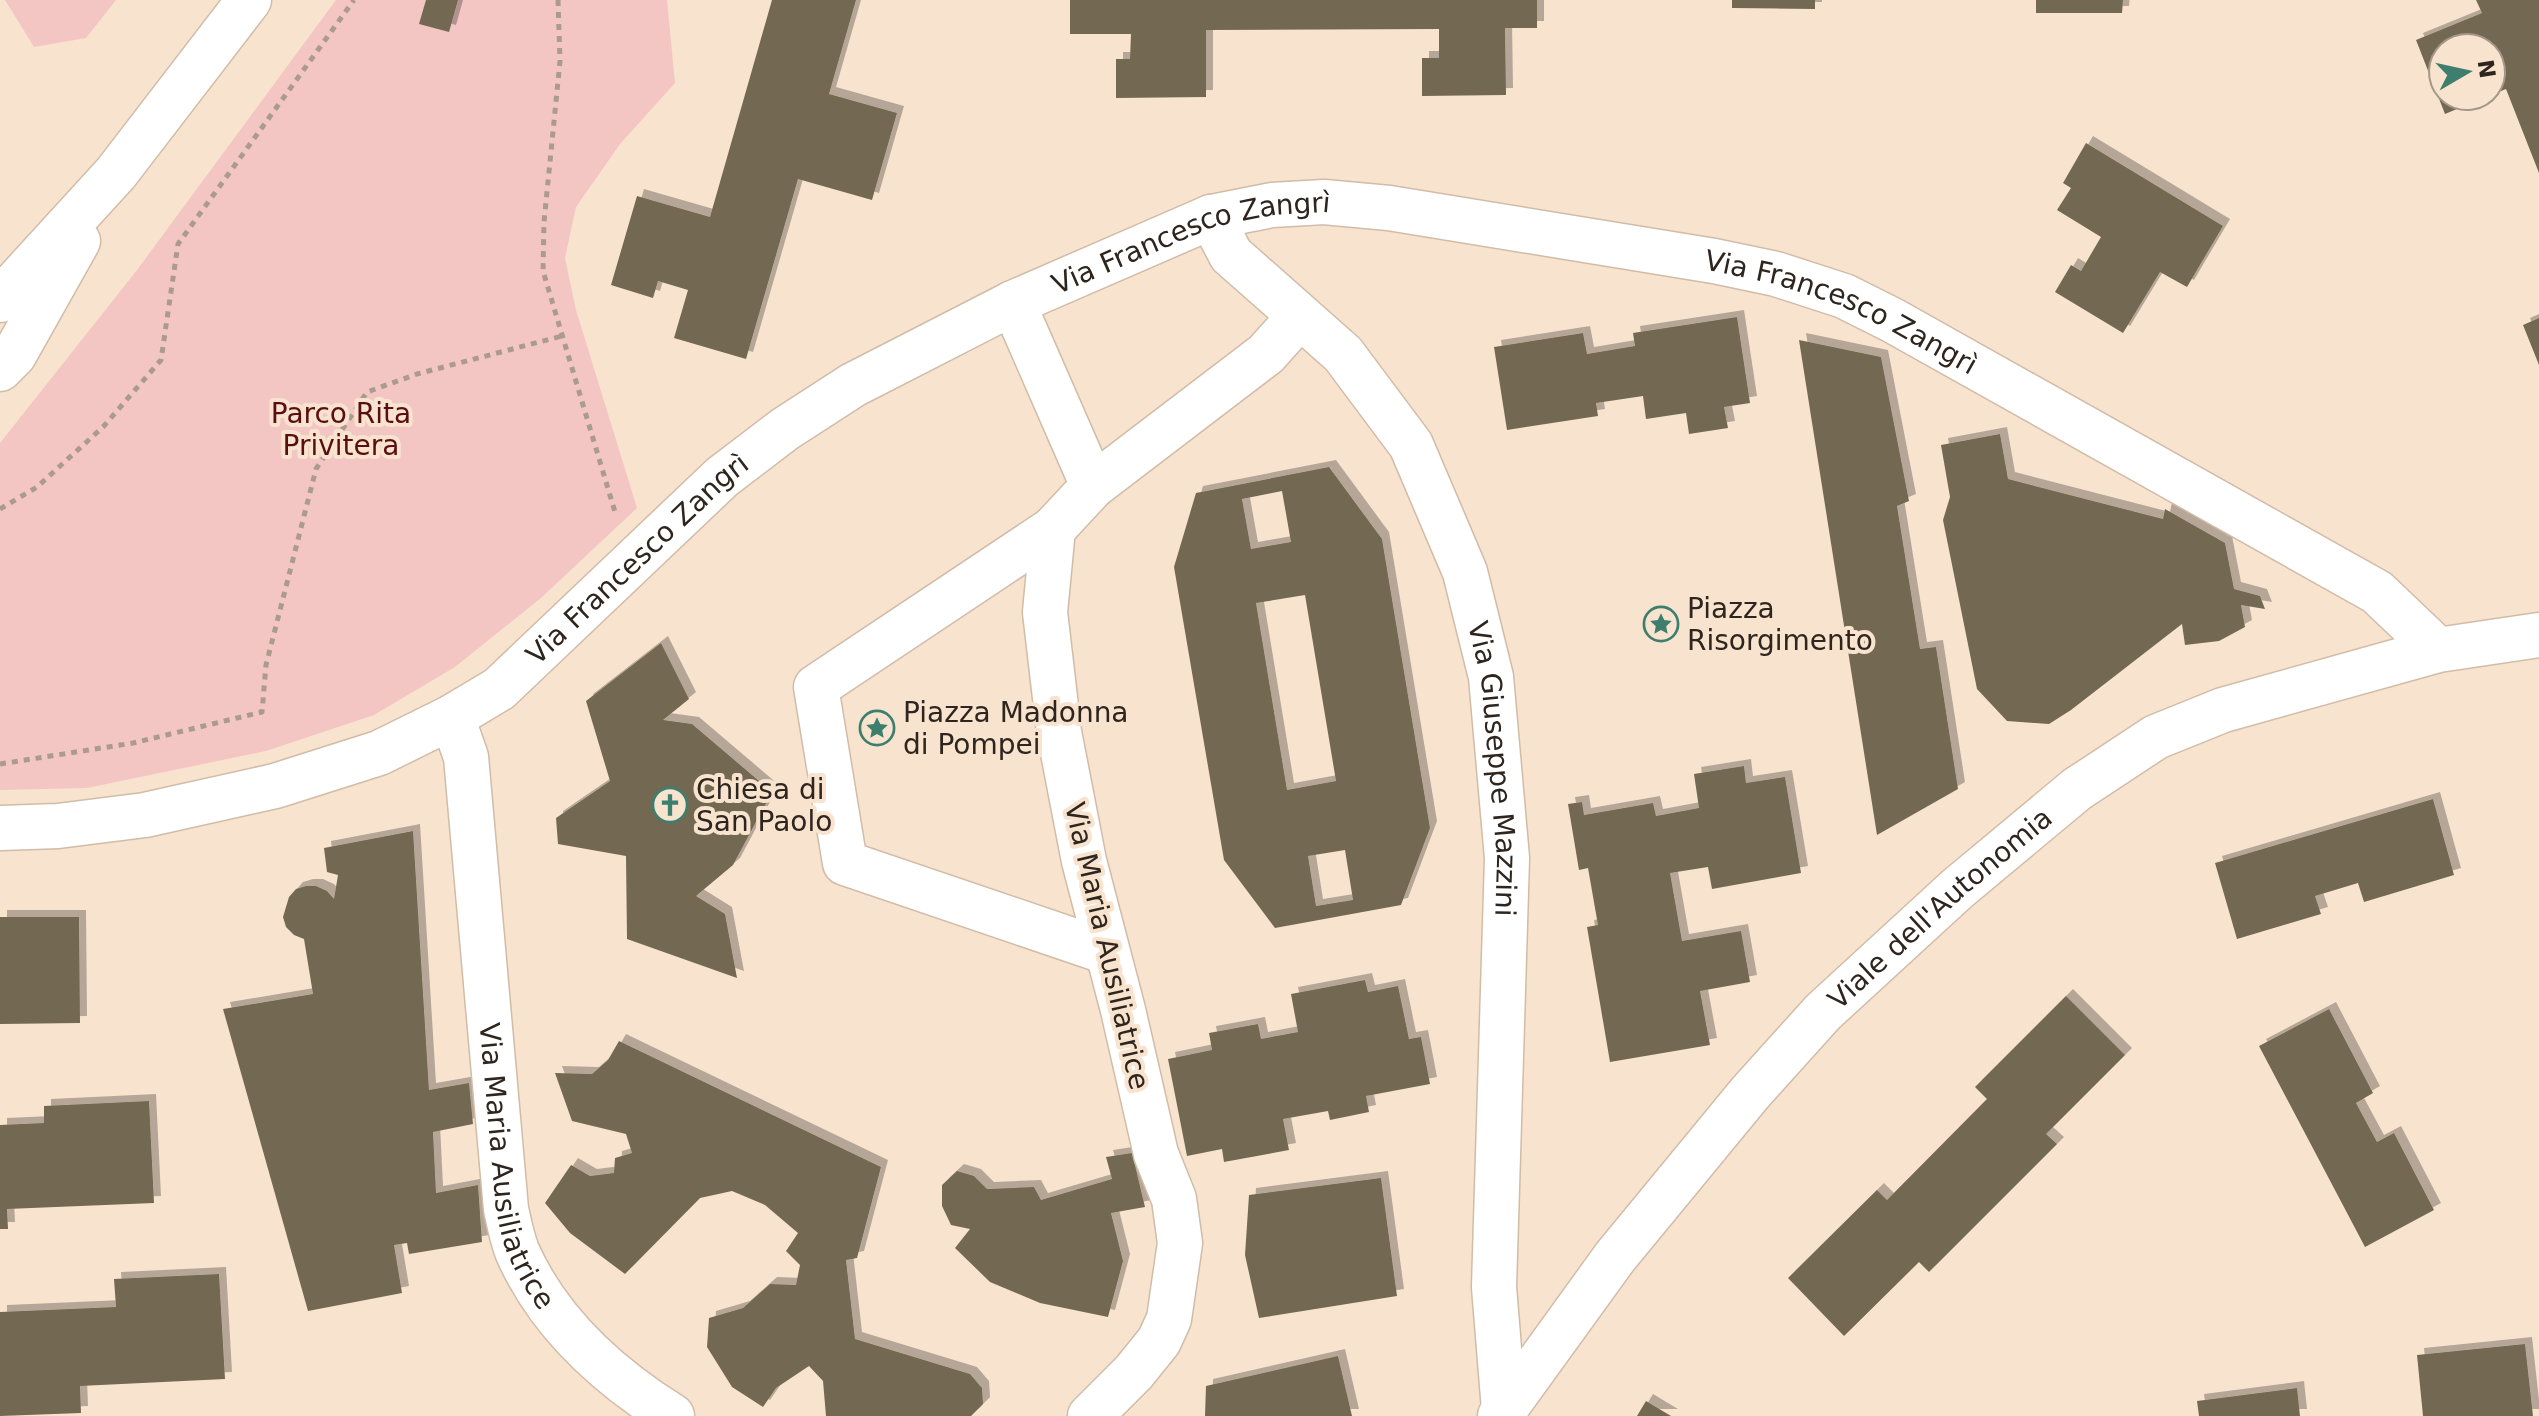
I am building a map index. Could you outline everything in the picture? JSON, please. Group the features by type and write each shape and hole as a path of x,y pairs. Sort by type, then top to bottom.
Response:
{"street":[{"path":"0,300 116,173 249,0"},
{"path":"0,369 14,355 116,173"},
{"name":"Via Francesco Zangrì","path":"0,828 58,826 145,815 275,786 379,753 452,717 499,689 722,477 785,429 853,385 1013,303 1211,217 1272,205 1324,202 1389,208 1714,261 1776,274 1844,296 2377,592 2438,650"},
{"name":"Via Giuseppe Mazzini","path":"1211,217 1231,255 1343,354 1411,445 1465,572 1491,677 1507,858 1494,1287 1502,1413"},
{"path":"1013,303 1093,486"},
{"path":"1107,952 845,863 816,687 1053,529 1093,486 1266,354 1299,317"},
{"name":"Via Maria Ausiliatrice","path":"1053,529 1045,612 1059,732 1084,861 1156,1154 1174,1199 1180,1243 1169,1319 1159,1341 1134,1372 1090,1416"},
{"name":"Viale dell'Autonomia","path":"1502,1413 1615,1257 1750,1093 1823,1012 1957,889 2077,789 2156,737 2223,710 2438,650 2539,635"},
{"name":"Via Maria Ausiliatrice","path":"452,717 466,757 506,1209 516,1250 540,1293 586,1350 614,1377 672,1416"}],"path":[{"path":"0,509 37,487 103,427 161,360 178,244 354,0"},
{"path":"558,0 560,61 544,222 543,271 618,524 641,554"},
{"path":"0,764 133,743 262,712 266,665 316,469 367,392 417,374 562,336"}],"green space":[{"path":"5,0 116,0 86,38 34,47"},
{"name":"Parco Rita Privitera","path":"336,0 667,0 675,83 620,144 576,207 565,258 576,310 637,508 541,598 455,667 374,715 266,751 87,788 0,790 0,443 137,270"}],"building":[{"path":"426,0 458,0 449,32 419,24"},
{"path":"772,0 856,0 829,94 897,113 872,200 798,179 746,359 674,338 688,290 658,281 653,298 611,285 637,196 710,217"},
{"path":"1070,0 1537,0 1537,28 1505,28 1506,95 1422,96 1422,58 1439,58 1439,29 1206,30 1206,97 1116,98 1116,59 1130,59 1131,34 1070,34"},
{"path":"1732,0 1815,0 1815,9 1732,8"},
{"path":"2036,0 2123,0 2122,13 2036,13"},
{"path":"2476,0 2539,0 2539,173 2507,92 2507,32 2436,32 2482,13"},
{"path":"2427,36 2427,68 2416,40"},
{"path":"2086,143 2223,226 2187,287 2160,272 2123,333 2055,292 2071,265 2081,271 2101,237 2057,210 2071,188 2063,183"},
{"path":"1737,317 1750,403 1724,407 1728,428 1689,434 1686,413 1646,419 1643,396 1596,403 1598,416 1507,430 1494,347 1583,333 1587,354 1635,346 1633,333"},
{"path":"2539,318 2539,365 2523,325"},
{"path":"1799,340 1881,357 1909,501 1897,506 1920,649 1936,647 1958,789 1877,835"},
{"path":"2000,434 2008,479 2163,519 2165,509 2225,543 2234,589 2260,596 2265,609 2241,605 2245,627 2219,641 2185,645 2182,624 2049,724 2007,721 1977,689 1943,520 1950,497 1941,445"},
{"path":"1329,467 1382,539 1430,828 1401,905 1275,928 1224,860 1174,567 1196,493","holes":["1282,491 1291,542 1251,549 1242,499","1305,595 1336,781 1287,790 1256,603","1345,850 1353,900 1316,906 1308,856"]},
{"name":"Chiesa di San Paolo","path":"661,643 689,699 663,720 692,724 772,792 733,865 696,896 725,914 737,978 627,939 626,856 558,844 556,818 610,781 586,701"},
{"path":"1744,766 1746,783 1785,777 1801,873 1712,889 1708,867 1670,873 1682,941 1741,931 1750,982 1700,991 1710,1045 1610,1062 1587,927 1598,925 1588,868 1579,870 1568,804 1582,802 1584,815 1653,803 1656,816 1699,808 1694,774"},
{"path":"2433,799 2454,875 2364,902 2358,883 2315,896 2321,914 2237,939 2215,863"},
{"path":"413,831 429,1090 469,1083 473,1124 433,1132 436,1193 478,1185 482,1242 409,1254 407,1243 394,1245 402,1293 308,1311 223,1009 313,994 304,939 286,927 283,917 289,897 296,889 316,886 334,899 338,875 327,872 324,848"},
{"path":"0,917 79,917 80,1023 0,1024"},
{"path":"1365,980 1368,992 1398,986 1409,1039 1421,1037 1430,1084 1366,1096 1369,1112 1330,1120 1328,1111 1283,1119 1289,1150 1224,1162 1222,1149 1187,1156 1168,1059 1212,1050 1209,1033 1258,1024 1261,1039 1298,1032 1291,994"},
{"path":"2066,996 2125,1055 2046,1134 2057,1144 1929,1272 1919,1262 1844,1336 1788,1278 1877,1190 1887,1200 1987,1099 1975,1087"},
{"path":"2329,1009 2373,1093 2356,1103 2377,1142 2394,1133 2434,1210 2365,1247 2259,1046"},
{"path":"619,1041 881,1167 857,1258 846,1260 855,1339 970,1374 982,1388 983,1404 971,1416 826,1416 823,1381 809,1366 776,1388 763,1407 732,1387 707,1347 709,1318 743,1308 770,1284 796,1285 800,1265 786,1251 798,1233 765,1205 732,1191 700,1198 625,1274 570,1233 545,1203 571,1165 590,1176 614,1173 615,1158 632,1153 626,1134 572,1121 555,1073 592,1074 608,1060"},
{"path":"149,1101 154,1203 7,1209 8,1229 0,1229 0,1125 44,1123 44,1106"},
{"path":"1132,1153 1145,1207 1111,1213 1123,1261 1108,1317 1040,1303 990,1282 955,1248 970,1229 951,1225 942,1206 942,1185 957,1171 974,1176 987,1189 1034,1187 1041,1200 1112,1179 1106,1157"},
{"path":"1381,1178 1397,1296 1259,1318 1245,1255 1249,1195"},
{"path":"219,1274 225,1379 80,1386 81,1413 0,1416 0,1312 116,1307 114,1279"},
{"path":"2525,1344 2533,1416 2423,1416 2417,1355"},
{"path":"1338,1356 1352,1416 1205,1416 1206,1386"},
{"path":"2297,1388 2300,1416 2199,1416 2197,1401"},
{"path":"1646,1401 1671,1416 1637,1416"}],"place":[{"name":"Piazza Risorgimento","path":"1661,624"},
{"name":"Piazza Madonna di Pompei","path":"877,728"},
{"name":"Chiesa di San Paolo","path":"670,805"}]}
